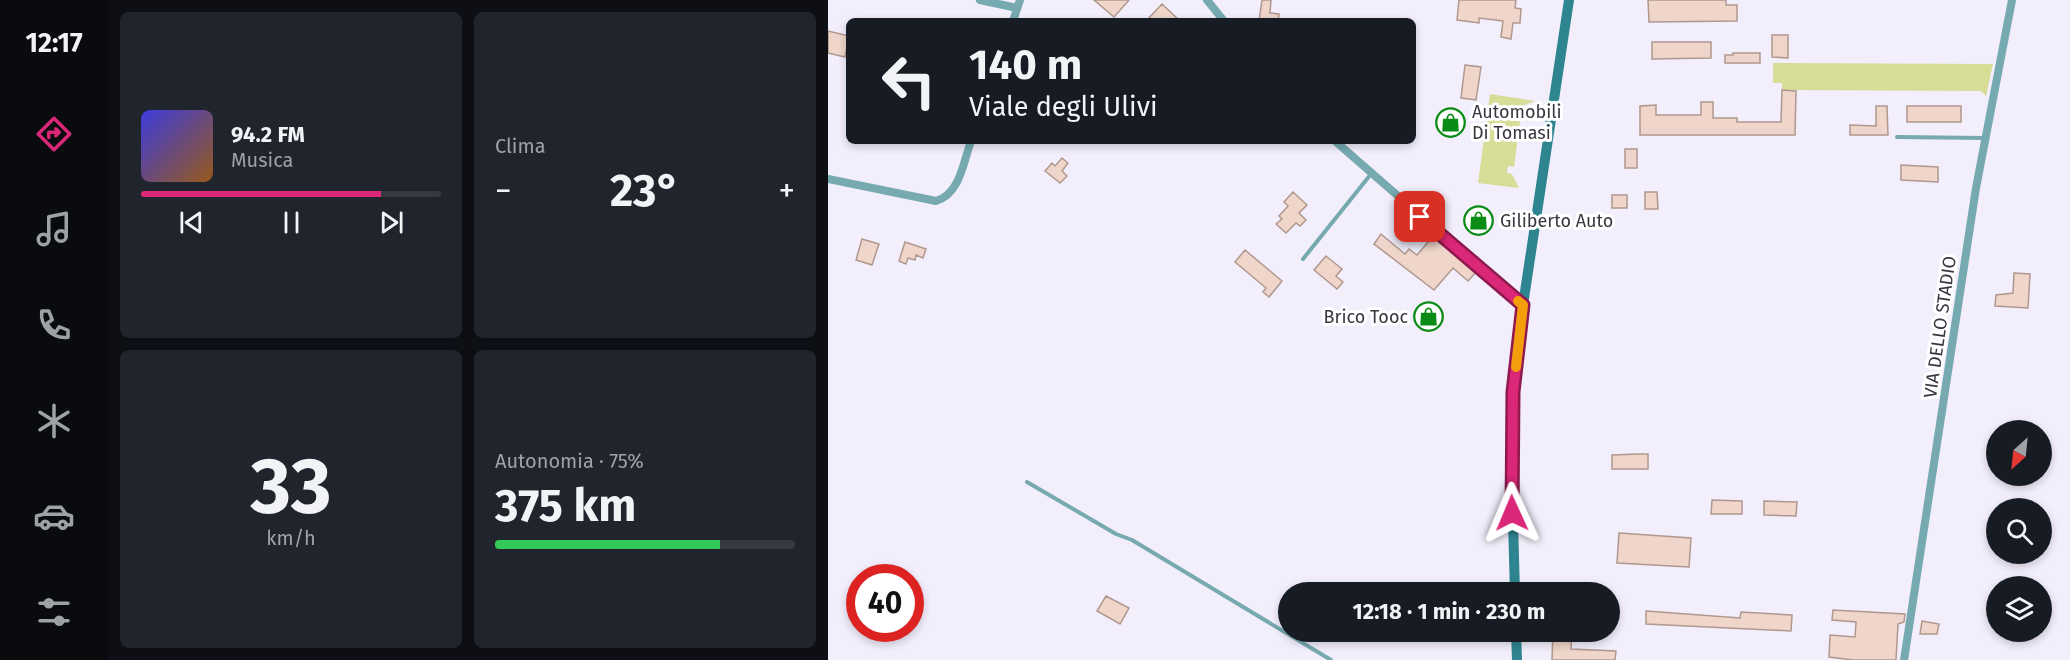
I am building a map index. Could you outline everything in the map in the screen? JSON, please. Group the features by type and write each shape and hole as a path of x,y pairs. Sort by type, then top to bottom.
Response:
{"street":[{"path":"980,0 1019,4"},
{"path":"1207,0 1222,18"},
{"path":"1515,582 1511,452 1513,392 1523,305 1569,0"},
{"name":"VIA DELLO STADIO","path":"1904,660 1986,138 2012,0"},
{"path":"828,179 936,201 946,198 953,191 970,144"},
{"path":"1338,144 1523,305"},
{"path":"1516,642 1516,660"}],"lane":[{"path":"1897,137 1986,138"},
{"path":"1303,259 1371,174"},
{"path":"1027,482 1116,534 1132,540 1331,660"}],"green space":[{"path":"1773,63 1993,64 1986,96 1981,91 1782,90 1782,83 1773,83"},
{"path":"1490,94 1535,101 1522,106 1514,167 1508,166 1507,173 1512,174 1519,188 1478,183"}],"building":[{"path":"1094,0 1129,0 1114,17"},
{"path":"1262,0 1271,0 1270,13 1279,14 1278,18 1259,18"},
{"path":"1459,0 1516,0 1515,8 1521,9 1520,23 1513,23 1511,39 1501,37 1503,21 1479,18 1479,23 1457,20"},
{"path":"1648,0 1726,0 1726,5 1737,5 1737,21 1649,22"},
{"path":"1162,4 1177,18 1149,18"},
{"path":"828,31 846,35 845,57 828,53"},
{"path":"1772,35 1788,35 1788,58 1772,57"},
{"path":"1652,42 1711,42 1711,58 1652,59"},
{"path":"1733,53 1760,53 1760,63 1725,63 1725,55 1733,55"},
{"path":"1465,65 1481,67 1476,100 1461,98"},
{"path":"1782,90 1796,91 1795,135 1640,135 1640,106 1656,105 1656,115 1701,115 1701,102 1713,102 1713,118 1737,118 1737,122 1781,122"},
{"path":"1876,106 1887,106 1888,135 1850,135 1850,125 1876,126"},
{"path":"1907,106 1961,106 1961,122 1907,122"},
{"path":"1625,149 1637,149 1637,168 1625,168"},
{"path":"1062,158 1068,163 1062,171 1067,176 1060,183 1045,171 1052,163 1055,166"},
{"path":"1901,165 1938,167 1938,182 1901,180"},
{"path":"1293,192 1307,205 1299,213 1306,220 1300,226 1296,223 1286,233 1276,224 1282,219 1279,216 1288,206 1284,202"},
{"path":"1645,192 1657,192 1658,209 1645,209"},
{"path":"1612,195 1627,195 1627,208 1612,208"},
{"path":"1381,234 1405,254 1409,249 1417,255 1434,235 1476,272 1468,281 1453,268 1434,290 1374,244"},
{"path":"862,239 879,244 872,265 856,260"},
{"path":"905,242 926,249 923,258 916,255 915,260 908,258 906,264 899,261"},
{"path":"1245,250 1282,281 1269,297 1263,292 1266,288 1235,262"},
{"path":"1326,256 1342,269 1336,276 1343,282 1337,289 1314,270"},
{"path":"2014,273 2030,274 2028,308 1995,306 1996,295 2013,293"},
{"path":"1648,454 1648,469 1612,469 1612,455"},
{"path":"1712,500 1742,501 1742,514 1711,514"},
{"path":"1764,501 1797,502 1796,516 1764,515"},
{"path":"1619,533 1691,538 1689,567 1617,563"},
{"path":"1106,596 1129,608 1120,624 1097,611"},
{"path":"1833,610 1905,614 1904,622 1898,624 1896,660 1853,660 1829,657 1830,635 1855,637 1856,622 1832,620"},
{"path":"1646,611 1740,618 1741,612 1792,615 1791,631 1646,624"},
{"path":"1922,621 1939,624 1937,634 1920,634"},
{"path":"1553,642 1571,642 1571,649 1616,651 1615,660 1552,660"}],"slow traffic":[{"path":"1516,367 1523,305 1518,301"}],"place":[{"name":"Automobili Di Tomasi","path":"1451,122"},
{"name":"Giliberto Auto","path":"1479,221"},
{"name":"Brico Tooc","path":"1429,317"}],"route":[{"path":"1420,217 1523,305 1513,392 1512,513"}]}
